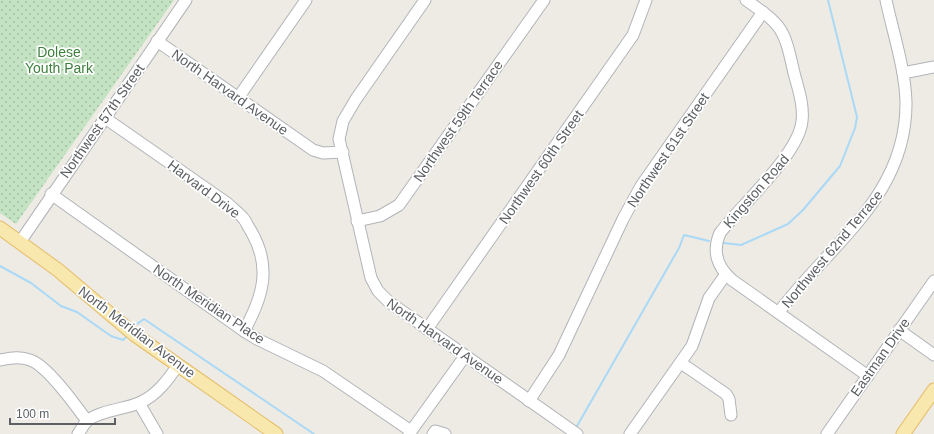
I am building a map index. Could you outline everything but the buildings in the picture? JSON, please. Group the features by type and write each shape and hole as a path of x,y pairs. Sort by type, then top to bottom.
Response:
{"main road":[{"name":"North Meridian Avenue","path":"0,228 53,266 135,335 276,434"},
{"path":"903,434 933,392"}],"street":[{"name":"Northwest 57th Street","path":"20,242 51,194 186,0"},
{"path":"238,98 306,0"},
{"path":"343,152 339,139 343,121 356,99 424,0"},
{"name":"Northwest 59th Terrace","path":"357,221 380,216 399,205 544,0"},
{"name":"Northwest 60th Street","path":"427,329 632,35 646,0"},
{"name":"Kingston Road","path":"746,0 779,25 786,39 801,104 802,122 800,132 791,151 720,233 716,251 719,264 726,274 868,376"},
{"name":"Northwest 62nd Terrace","path":"779,312 804,280 866,212 885,185 897,158 904,127 906,101 903,73 886,0"},
{"name":"Northwest 61st Street","path":"529,401 559,355 623,219 641,186 763,12"},
{"name":"North Harvard Avenue","path":"157,41 313,150 323,153 343,152 357,221 371,278 378,291 389,302 577,434"},
{"path":"903,73 934,67"},
{"name":"Harvard Drive","path":"105,118 227,203 244,218 258,243 262,259 264,282 256,309 244,331"},
{"name":"North Meridian Place","path":"51,194 244,331 257,339 323,371 410,433"},
{"path":"630,434 681,363 696,338 709,298 726,274"},
{"name":"Eastman Drive","path":"827,434 934,281"},
{"path":"899,330 934,355"},
{"path":"410,433 465,356"},
{"path":"0,360 16,357 32,360 48,374 87,421"},
{"path":"681,363 726,394 729,399 731,415"},
{"path":"78,434 87,421 112,410 139,403 153,395 168,380 178,365"},
{"path":"139,403 157,434"},
{"path":"433,434 435,431 445,434"}],"green space":[{"name":"Dolese Youth Park","path":"0,0 174,0 16,224 0,213"}],"waterway":[{"path":"724,243 741,245 788,224 803,210 840,166 855,128 857,117 828,0"},
{"path":"577,426 679,248 684,235 709,241"},
{"path":"0,266 31,283 61,306 77,312 111,336 123,340 126,337"},
{"path":"137,324 144,319 314,434"}]}
